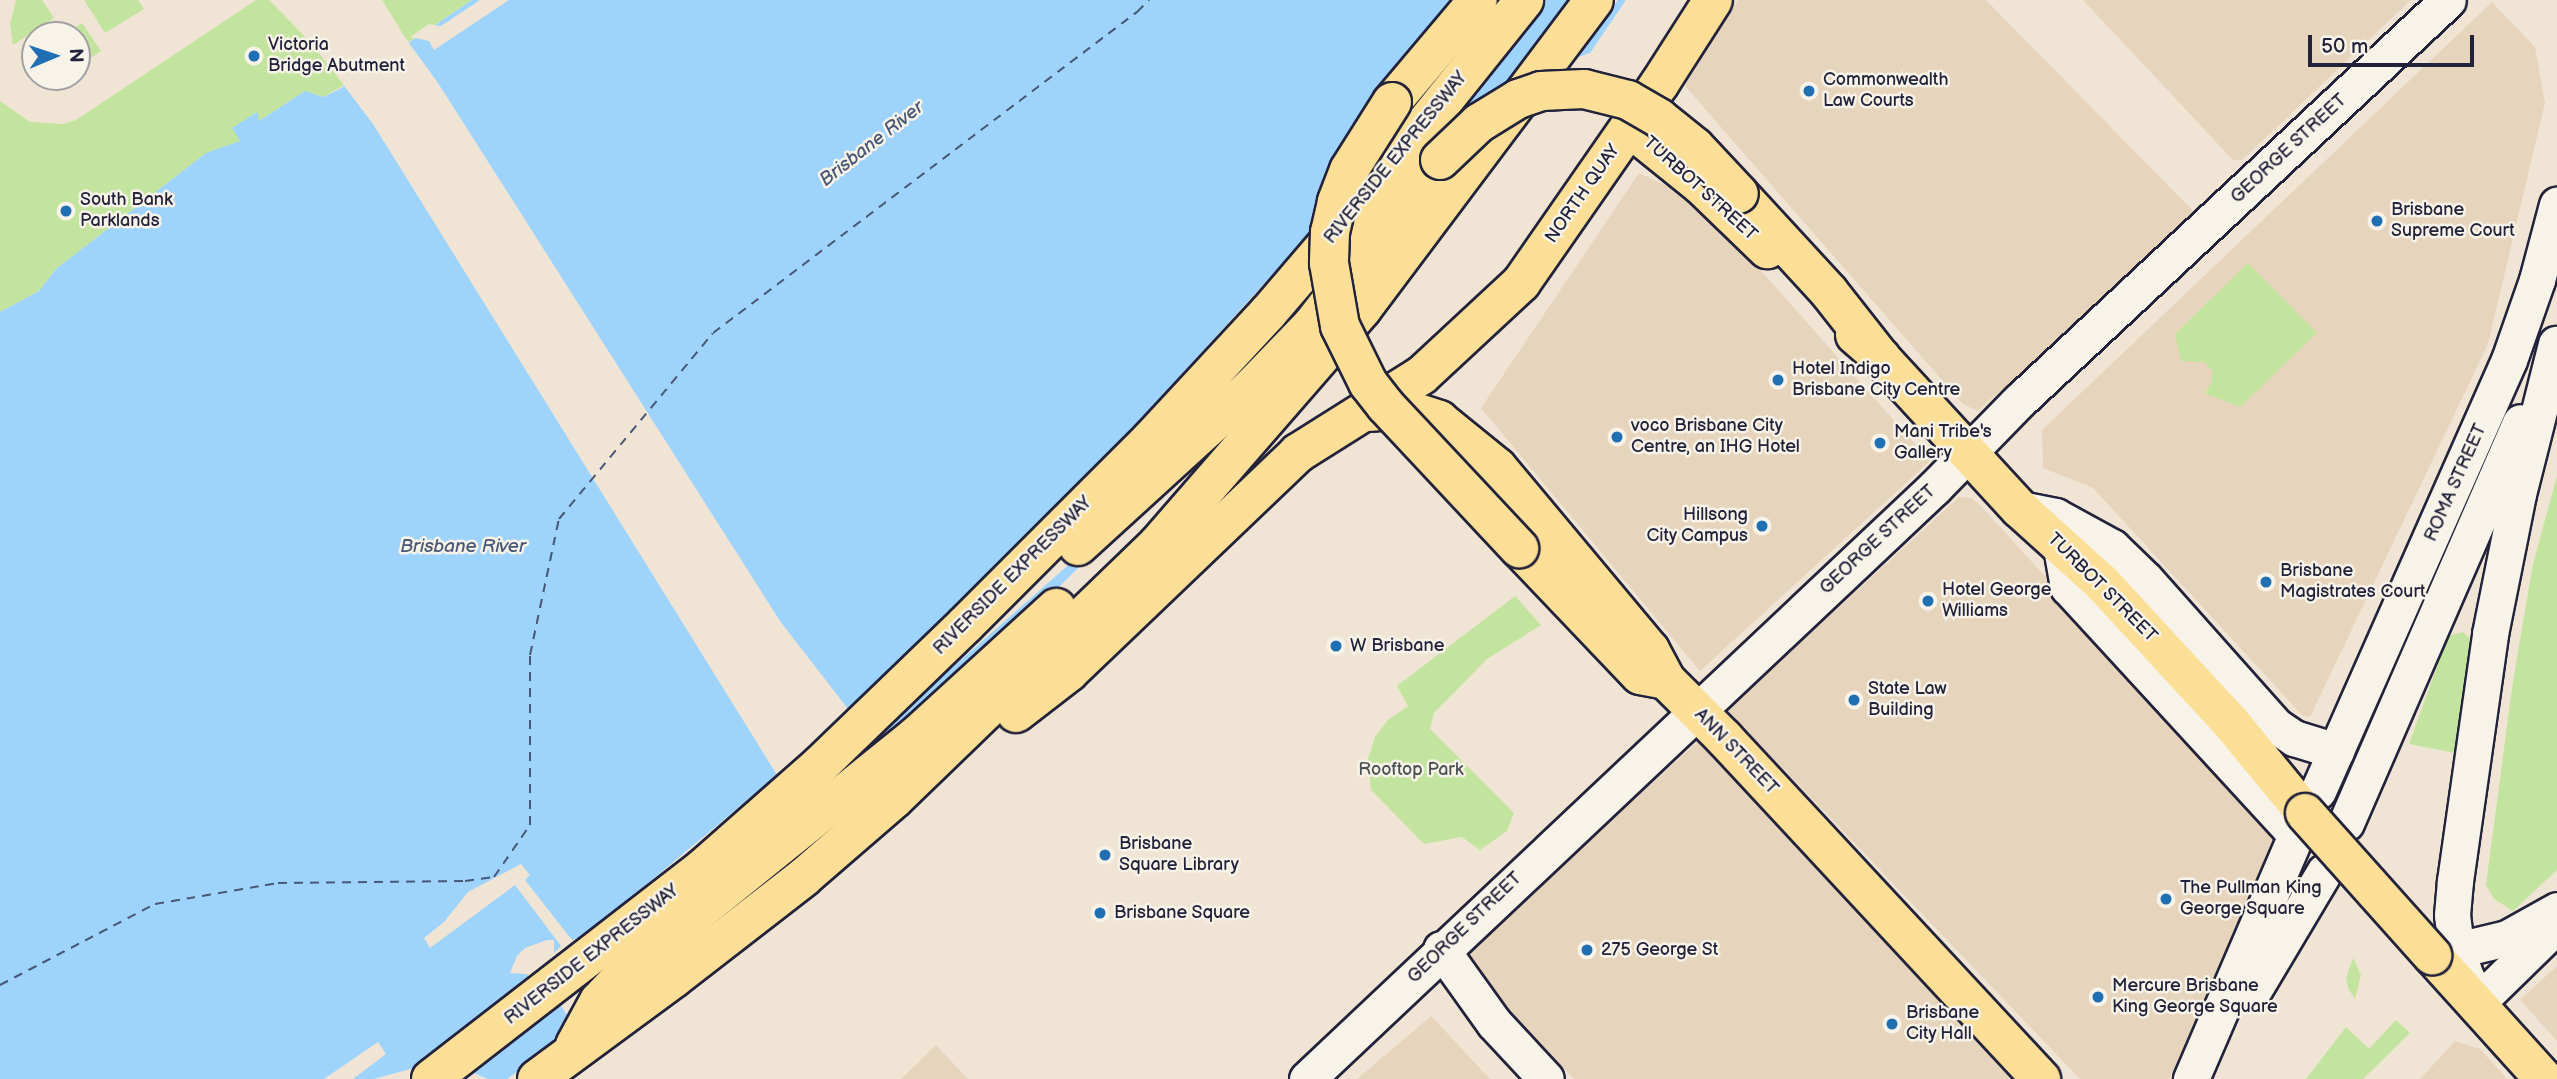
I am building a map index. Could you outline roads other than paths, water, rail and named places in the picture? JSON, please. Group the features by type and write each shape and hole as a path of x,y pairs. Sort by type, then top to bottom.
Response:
{"main road":[{"path":"1478,0 1370,133 1349,170 1337,202 1329,262 1340,326 1368,383 1418,444 1640,675 1665,680"},
{"name":"RIVERSIDE EXPRESSWAY","path":"431,1079 703,868 821,764 965,625 1153,438 1266,314 1356,210 1524,0"},
{"path":"537,1079 739,928 894,799 1157,545 1315,365 1453,191 1594,0"},
{"name":"NORTH QUAY","path":"894,799 971,748 1069,672 1298,453 1422,375 1521,283 1630,128 1713,0"},
{"name":"GEORGE STREET","path":"1307,1079 1441,949 1968,453 2029,392 2448,0"},
{"path":"965,625 1016,602 1253,386 1312,325 1440,160 1498,109 1530,94 1550,90 1584,89 1618,96 1638,105 1677,132 1829,292 1881,358"},
{"name":"TURBOT STREET","path":"1630,128 1734,215 1797,281 1881,358 2020,509 2102,583 2232,724 2282,787 2445,953 2481,1009 2544,1079"},
{"name":"ROMA STREET","path":"2318,791 2547,282 2557,205"},
{"path":"2556,341 2518,494 2490,634 2445,953 2507,938 2557,910"},
{"name":"ROMA STREET","path":"2346,823 2439,604 2556,341"},
{"path":"570,1079 575,1048 582,1028 599,1001 627,970 916,736 1315,365"},
{"name":"ANN STREET","path":"1358,415 1399,408 1439,420 1466,440 1507,478 1650,650 1665,680 2042,1079"},
{"path":"2020,509 2055,516 2112,547 2145,579 2276,726 2294,738 2336,751"},
{"path":"2061,547 2068,587 2296,835 2191,1079"},
{"path":"2359,696 2384,676 2418,609 2427,604 2467,611 2490,634"},
{"path":"2214,1079 2264,970 2324,872"},
{"path":"2481,1009 2557,925"},
{"path":"1441,949 1494,1023 1546,1079"}],"water":[{"name":"Brisbane River","path":"472,0 1626,0 1590,53 1532,73 1391,290 807,864 526,1079 0,1079 0,312 39,291 56,269 206,153 240,141 232,128 257,112 259,121 305,91 323,97 338,90"}],"place":[{"name":"Victoria Bridge Abutment","path":"254,56"},
{"name":"Commonwealth Law Courts","path":"1809,91"},
{"name":"South Bank Parklands","path":"66,211"},
{"name":"Brisbane Supreme Court","path":"2377,221"},
{"name":"Hotel Indigo Brisbane City Centre","path":"1778,380"},
{"name":"voco Brisbane City Centre, an IHG Hotel","path":"1617,437"},
{"name":"Mani Tribe's Gallery","path":"1880,443"},
{"name":"Hillsong City Campus","path":"1762,526"},
{"name":"Brisbane Magistrates Court","path":"2266,582"},
{"name":"Hotel George Williams","path":"1928,601"},
{"name":"W Brisbane","path":"1336,646"},
{"name":"State Law Building","path":"1854,700"},
{"name":"Brisbane Square Library","path":"1105,855"},
{"name":"The Pullman King George Square","path":"2166,899"},
{"name":"Brisbane Square","path":"1100,913"},
{"name":"275 George St","path":"1587,950"},
{"name":"Mercure Brisbane King George Square","path":"2098,997"},
{"name":"Brisbane City Hall","path":"1892,1024"}],"park label":[{"name":"Rooftop Park","path":"1411,770"}]}
